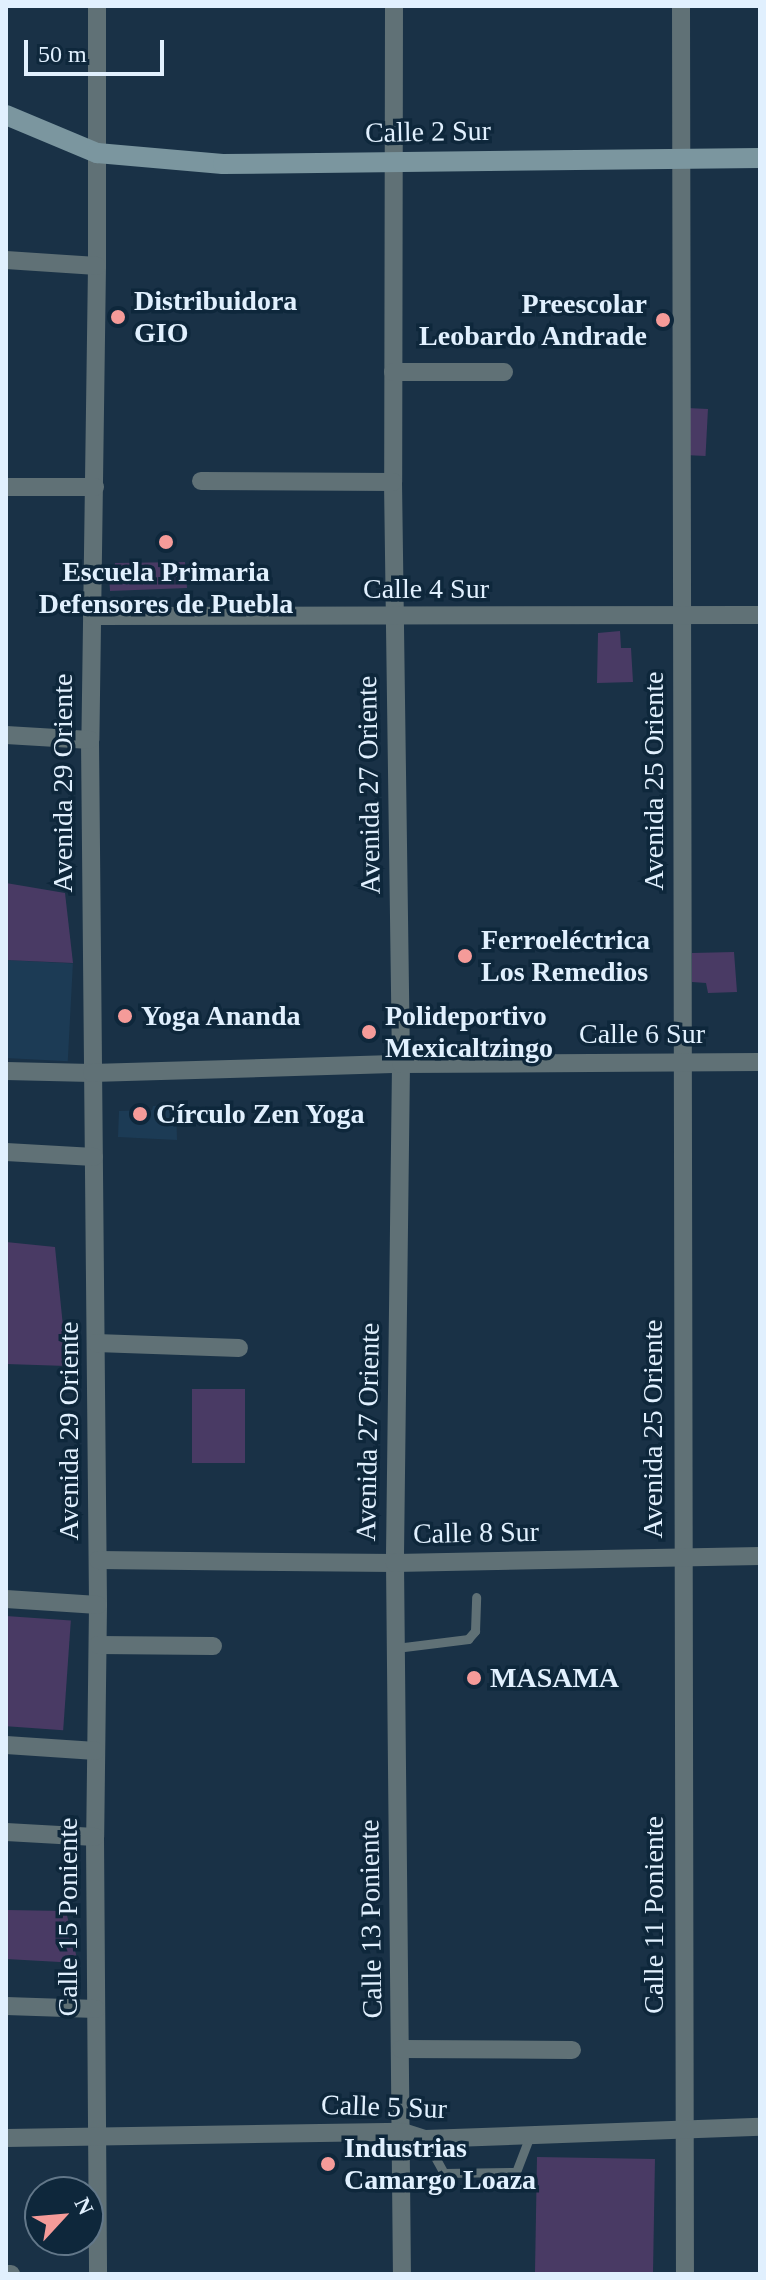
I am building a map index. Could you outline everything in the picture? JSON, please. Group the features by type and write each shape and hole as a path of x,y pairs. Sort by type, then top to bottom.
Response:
{"main road":[{"name":"Calle 2 Sur","path":"6,115 97,153 223,164 760,158"}],"street":[{"name":"Avenida 29 Oriente","path":"97,6 95,487 90,740 98,1560"},
{"name":"Avenida 27 Oriente","path":"394,6 393,482 401,1064 395,1563"},
{"name":"Avenida 25 Oriente","path":"681,6 681,1556"},
{"path":"6,260 97,266"},
{"path":"393,372 504,372"},
{"path":"201,481 393,482"},
{"path":"6,487 95,487"},
{"name":"Calle 4 Sur","path":"92,616 395,618 760,615"},
{"path":"6,735 90,740"},
{"name":"Calle 6 Sur","path":"6,1071 92,1073 401,1064 760,1062"},
{"path":"6,1152 94,1157"},
{"path":"96,1343 239,1348"},
{"name":"Calle 11 Poniente","path":"681,1556 685,2274"},
{"name":"Calle 8 Sur","path":"98,1560 395,1563 760,1556"},
{"name":"Calle 15 Poniente","path":"98,1560 95,1837 98,2274"},
{"name":"Calle 13 Poniente","path":"395,1563 402,2274"},
{"path":"6,1599 98,1605"},
{"path":"98,1645 213,1646"},
{"path":"6,1745 96,1751"},
{"path":"6,1832 95,1837"},
{"path":"6,2006 96,2009"},
{"path":"401,2049 572,2050"},
{"name":"Calle 5 Sur","path":"6,2138 403,2132 425,2139 760,2127"},
{"path":"91,2274 98,2274"}],"lane":[{"path":"396,1648 468,1639 475,1631 476,1597"},
{"path":"425,2139 444,2173 516,2172 530,2135"}],"shaded area":[{"path":"687,408 708,409 706,456 685,455"},
{"path":"185,562 187,588 110,591 109,576 113,574 115,563"},
{"path":"620,631 621,648 631,648 633,682 597,683 598,633"},
{"path":"6,883 65,893 73,963 6,960"},
{"path":"734,952 737,992 708,993 706,983 692,982 692,953"},
{"path":"6,960 73,964 68,1061 6,1058"},
{"path":"176,1104 177,1140 118,1137 119,1111 152,1110 153,1106"},
{"path":"6,1242 55,1247 67,1366 6,1364"},
{"path":"192,1389 245,1389 245,1463 192,1463"},
{"path":"6,1616 71,1621 63,1730 6,1726"},
{"path":"6,1910 66,1911 78,1963 6,1959"},
{"path":"537,2157 655,2159 653,2274 535,2274"}],"place":[{"name":"Distribuidora GIO","path":"118,317"},
{"name":"Preescolar Leobardo Andrade","path":"663,320"},
{"name":"Escuela Primaria Defensores de Puebla","path":"166,542"},
{"name":"Ferroeléctrica Los Remedios","path":"465,956"},
{"name":"Yoga Ananda","path":"125,1016"},
{"name":"Polideportivo Mexicaltzingo","path":"369,1032"},
{"name":"Círculo Zen Yoga","path":"140,1114"},
{"name":"MASAMA","path":"474,1678"},
{"name":"Industrias Camargo Loaza","path":"328,2164"}]}
